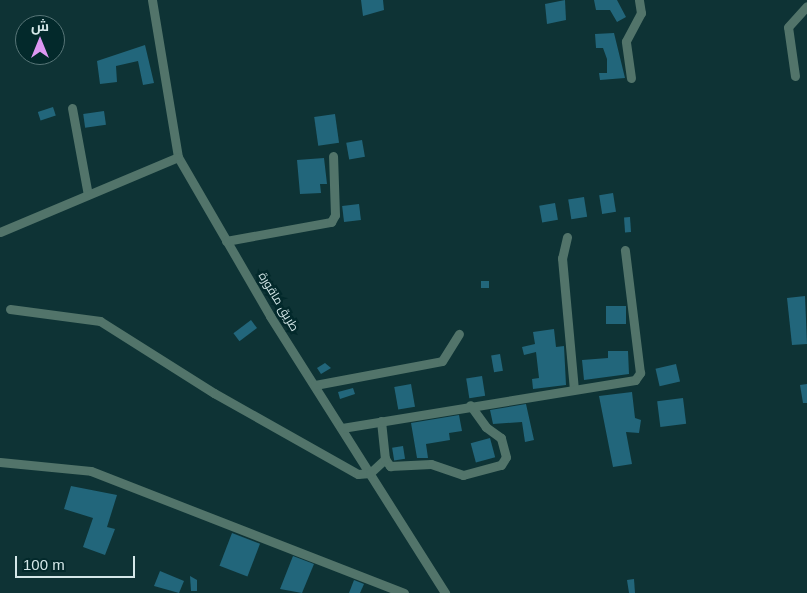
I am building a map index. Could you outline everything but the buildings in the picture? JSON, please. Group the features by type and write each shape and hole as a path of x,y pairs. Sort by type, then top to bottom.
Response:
{"street":[{"name":"طريق ماقورة","path":"152,0 178,157 226,241 445,593"},
{"path":"631,78 626,41 641,13 639,0"},
{"path":"795,76 788,27 807,6"},
{"path":"72,108 88,195"},
{"path":"226,241 331,222 335,215 333,156"},
{"path":"0,232 178,157"},
{"path":"567,237 562,258 574,390"},
{"path":"342,428 470,405 635,380 640,373 625,250"},
{"path":"10,309 100,321 346,470 370,474 385,459"},
{"path":"315,385 434,364 449,354 459,334"},
{"path":"381,421 385,459 390,466 431,464 463,475 501,464 506,457 501,438 486,427 470,405"},
{"path":"0,462 91,471 404,593"}]}
